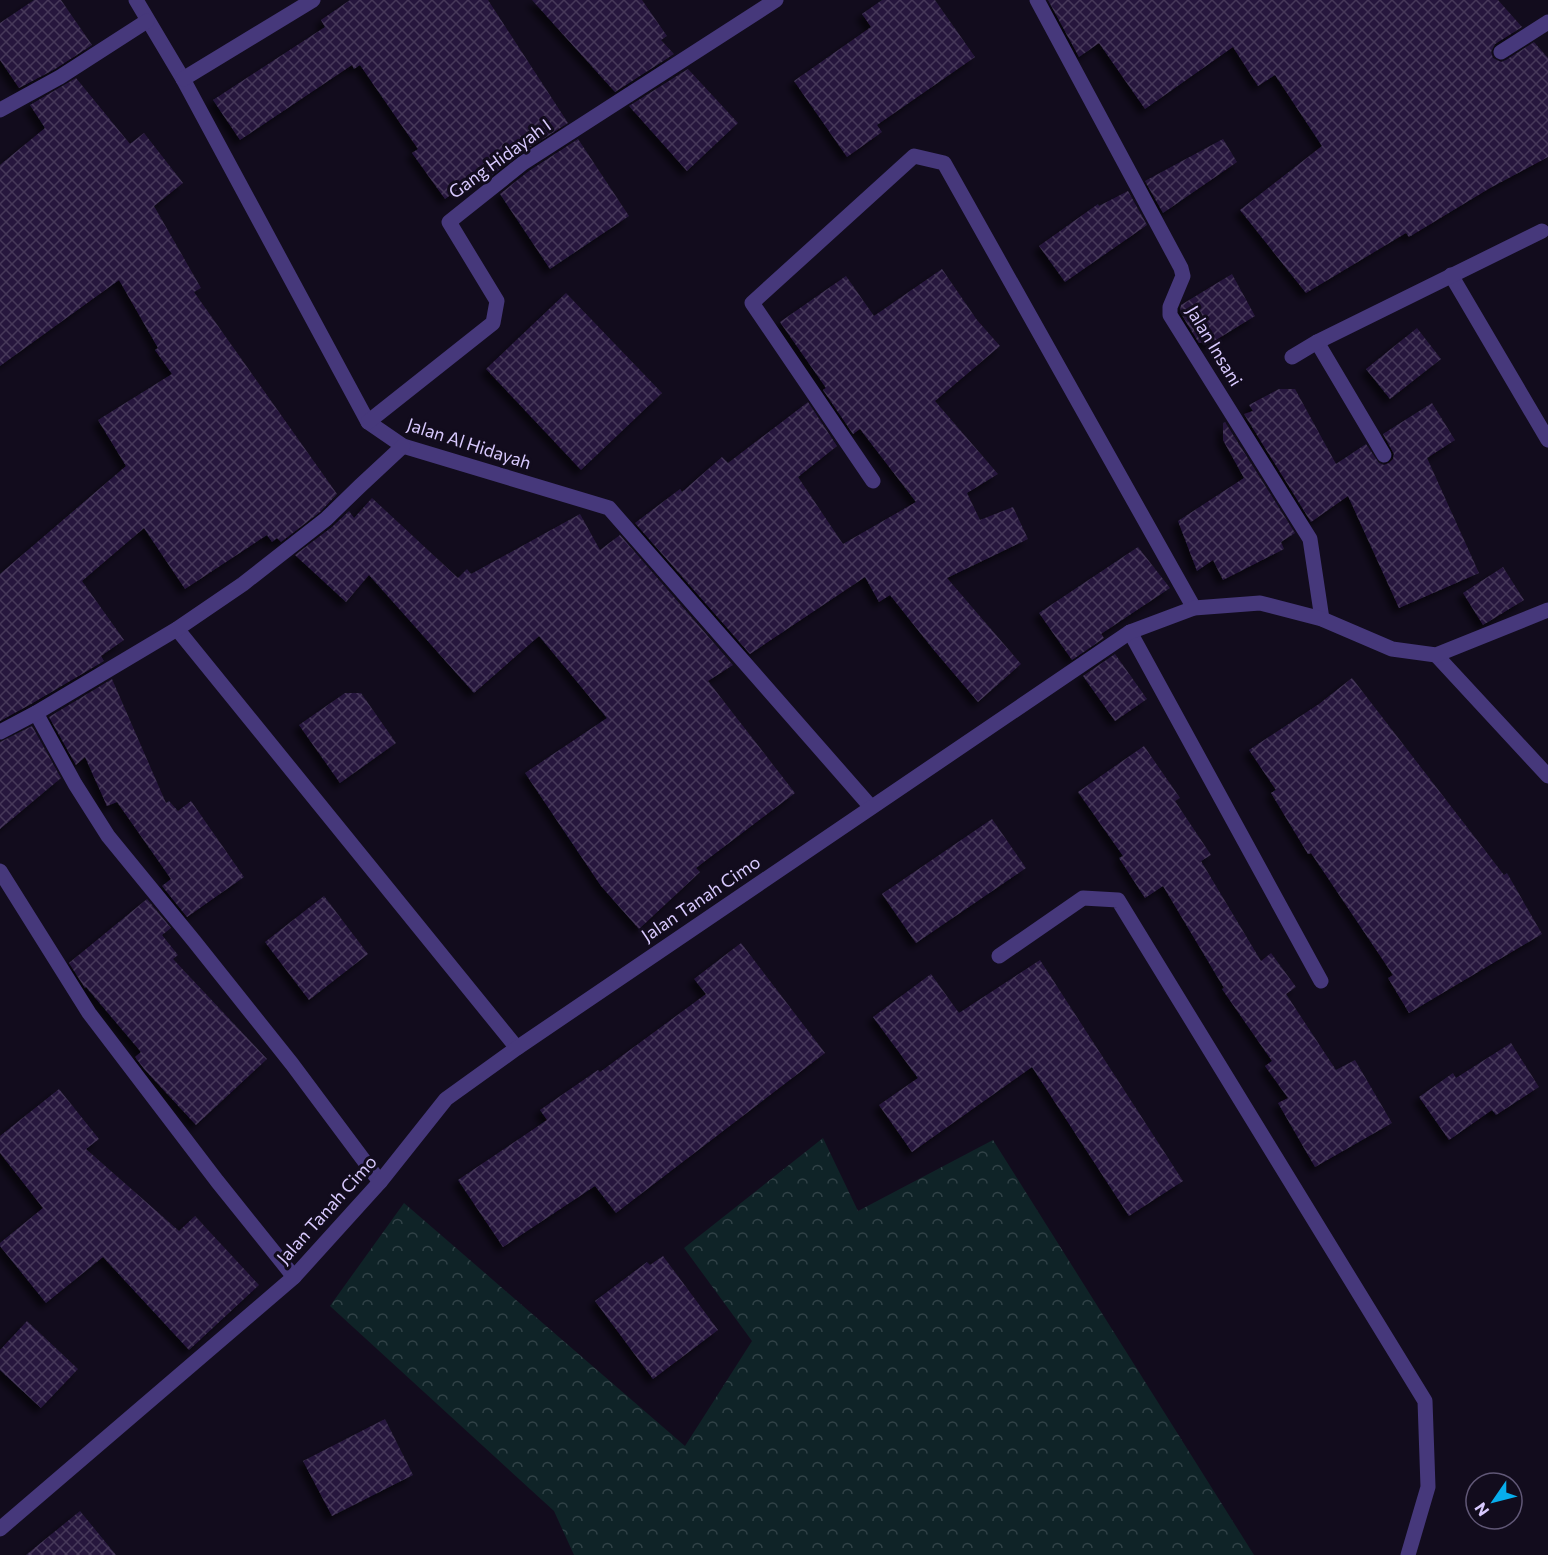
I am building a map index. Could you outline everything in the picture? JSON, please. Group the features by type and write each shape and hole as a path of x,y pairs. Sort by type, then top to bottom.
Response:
{"street":[{"name":"Jalan Al Hidayah","path":"136,0 183,79 368,422 403,446 609,508 871,807"},
{"path":"183,79 312,0"},
{"name":"Gang Hidayah I","path":"368,422 493,323 497,301 449,222 523,163 776,0"},
{"name":"Jalan Insani","path":"1038,0 1180,268 1183,276 1170,307 1170,315 1310,539 1322,619"},
{"path":"0,110 60,77 147,21"},
{"path":"1501,52 1548,22"},
{"path":"873,481 752,303 914,156 944,163 1194,608"},
{"path":"1292,357 1317,342 1542,231"},
{"path":"1451,275 1548,440"},
{"path":"1317,342 1384,455"},
{"path":"0,732 177,629 243,584 326,519 403,446"},
{"name":"Jalan Tanah Cimo","path":"0,1529 294,1277 380,1182 446,1099 517,1047 1130,632 1194,608 1260,603 1322,619 1392,649 1436,655 1548,610"},
{"path":"177,629 517,1047"},
{"path":"1130,632 1321,981"},
{"path":"1436,655 1548,776"},
{"path":"36,713 75,784 108,836 292,1064 380,1182"},
{"path":"0,871 89,1013 217,1181 294,1277"},
{"path":"999,956 1083,898 1118,900 1425,1401 1428,1487 1408,1555"}],"green space":[{"path":"823,1138 858,1211 993,1140 1254,1555 574,1555 554,1511 330,1306 404,1203 685,1446 752,1341 684,1248"}],"building":[{"path":"34,0 61,0 92,45 55,69 19,88 0,60 0,23"},
{"path":"350,0 488,0 568,123 518,155 489,178 484,171 445,199 412,153 418,149 360,65 354,69 352,65 240,140 213,100 325,27 321,20"},
{"path":"532,0 642,0 667,36 661,40 674,54 615,92"},
{"path":"882,0 935,0 975,57 877,125 882,132 847,157 794,81 871,27 862,14"},
{"path":"1048,0 1498,0 1522,27 1495,44 1491,52 1493,58 1501,62 1534,42 1548,58 1548,157 1490,188 1409,237 1406,233 1306,293 1240,210 1322,146 1275,75 1258,86 1233,47 1145,109 1099,43 1079,57"},
{"path":"688,69 738,123 687,171 629,106"},
{"path":"76,78 130,144 144,133 183,183 154,206 201,288 194,292 337,494 320,512 281,542 277,538 272,542 267,535 185,589 144,528 82,581 124,640 101,656 104,661 0,721 0,574 126,466 98,420 172,374 155,350 158,348 119,280 0,366 0,165 45,128 30,105"},
{"path":"578,139 629,216 550,269 500,194 529,171"},
{"path":"1223,139 1237,162 1163,213 1145,181"},
{"path":"1128,191 1147,225 1065,282 1039,246 1098,204 1099,206"},
{"path":"942,269 977,320 1000,346 935,401 998,474 967,493 980,520 1013,507 1028,539 947,578 1021,664 978,702 890,595 879,602 865,577 750,654 635,523 680,489 682,492 722,457 728,463 808,402 837,446 798,477 843,544 916,502 860,429 853,434 823,390 826,388 780,322 846,276 874,316"},
{"path":"1232,274 1255,316 1211,343 1199,343 1180,312 1181,305"},
{"path":"566,293 662,393 581,470 486,369"},
{"path":"1417,328 1441,359 1390,399 1366,369"},
{"path":"1279,389 1295,389 1336,464 1366,444 1379,463 1384,465 1389,463 1394,454 1383,434 1432,403 1455,440 1427,458 1479,573 1399,608 1348,496 1311,522 1244,414 1253,411 1249,405"},
{"path":"1225,422 1295,533 1281,542 1284,549 1223,580 1213,560 1197,571 1178,521 1244,478 1223,440 1223,423"},
{"path":"372,498 458,578 467,569 471,574 580,514 600,550 620,535 733,665 708,681 795,793 696,868 700,872 639,929 601,886 525,773 607,718 539,636 474,693 369,575 346,602 295,555 349,511 354,518"},
{"path":"1138,547 1170,588 1101,634 1104,638 1072,660 1039,613"},
{"path":"1503,567 1524,600 1483,625 1463,593"},
{"path":"1115,654 1147,699 1115,721 1083,676"},
{"path":"1352,678 1504,875 1507,873 1542,934 1409,1013 1388,978 1393,975 1311,853 1308,854 1271,793 1276,790 1249,750 1319,704"},
{"path":"112,679 166,803 169,801 178,811 191,801 244,877 187,917 162,886 171,879 117,802 107,806 85,757 76,765 49,717"},
{"path":"345,693 361,693 396,743 340,783 299,725"},
{"path":"32,726 61,778 0,829 0,742"},
{"path":"1144,746 1180,798 1175,801 1211,855 1201,861 1261,961 1271,953 1296,987 1286,994 1336,1070 1355,1060 1392,1123 1315,1167 1278,1103 1288,1098 1265,1066 1272,1061 1222,989 1224,988 1163,886 1145,898 1119,858 1123,856 1078,792"},
{"path":"992,819 1026,868 916,943 882,894"},
{"path":"324,896 368,954 309,1000 265,942"},
{"path":"147,899 171,928 162,935 178,955 173,959 267,1059 196,1125 145,1070 135,1057 141,1052 85,988 69,963"},
{"path":"741,943 825,1053 616,1213 595,1186 503,1247 458,1180 547,1120 540,1110 598,1070 600,1072 706,994 694,979"},
{"path":"1040,960 1183,1181 1129,1216 1032,1067 912,1152 879,1105 918,1078 873,1017 931,974 959,1013"},
{"path":"1511,1043 1539,1087 1496,1115 1492,1110 1449,1140 1419,1097 1453,1073 1456,1078"},
{"path":"59,1089 99,1139 86,1149 179,1231 195,1216 259,1285 189,1350 103,1257 46,1303 0,1246 0,1243 43,1208 0,1153 0,1136"},
{"path":"663,1256 718,1330 653,1379 595,1301 647,1262 650,1265"},
{"path":"27,1321 78,1369 41,1408 0,1370 0,1350"},
{"path":"385,1419 413,1475 332,1516 303,1461"},
{"path":"80,1511 116,1555 26,1555"}]}
